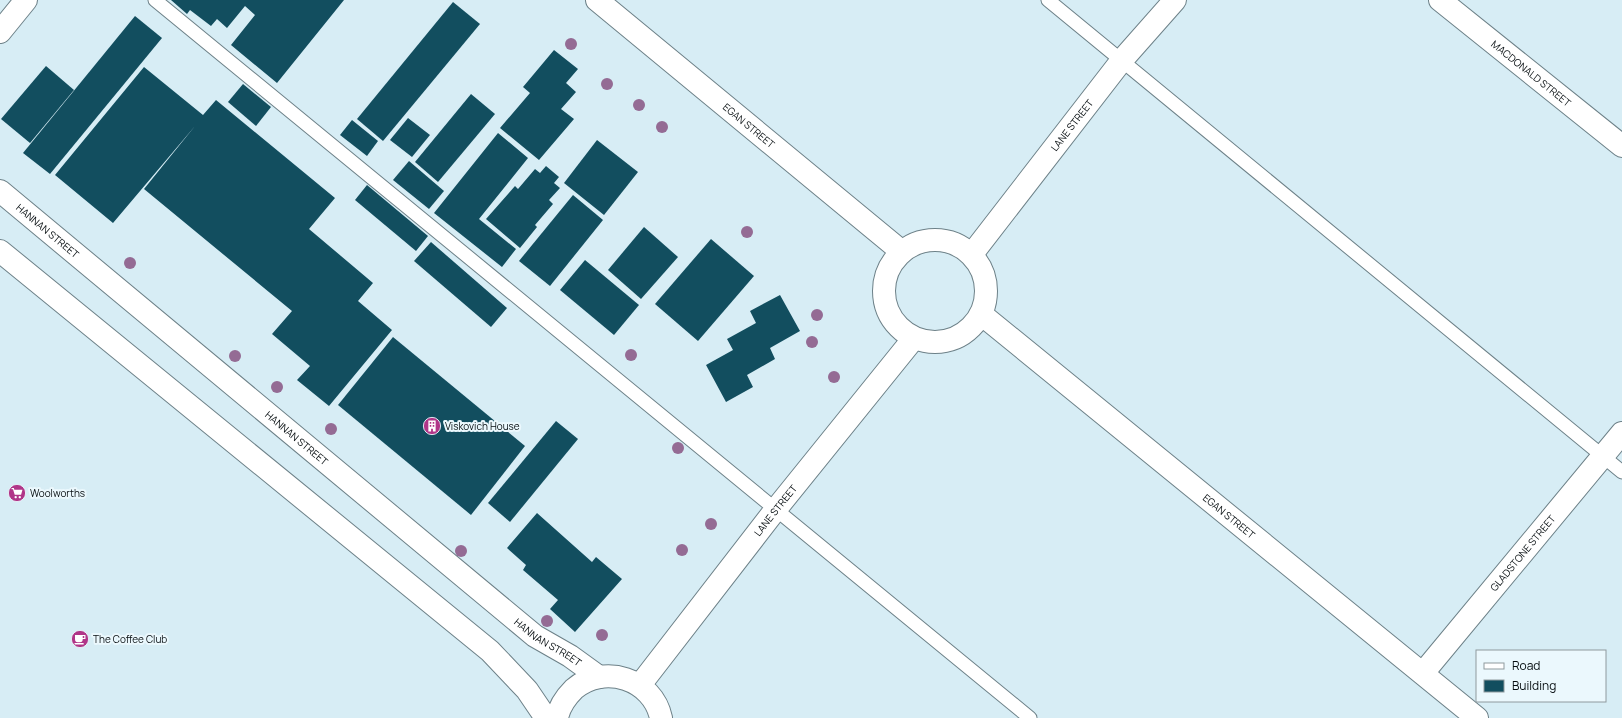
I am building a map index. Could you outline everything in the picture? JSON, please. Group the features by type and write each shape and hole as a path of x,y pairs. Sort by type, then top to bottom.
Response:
{"main road":[{"path":"0,32 26,0"},
{"name":"EGAN STREET","path":"597,0 901,252"},
{"name":"LANE STREET","path":"972,254 1122,60 1175,0"},
{"name":"MACDONALD STREET","path":"1440,0 1622,146"},
{"name":"HANNAN STREET","path":"0,191 535,636 570,656 598,677"},
{"path":"938,239 956,243 972,254 982,268 986,278 985,305 981,314 964,334 945,341 927,342 914,338 899,328 885,304 885,279 894,259 901,252 915,242 938,239"},
{"path":"0,251 490,651 527,690 546,718"},
{"name":"EGAN STREET","path":"981,314 1477,718"},
{"name":"LANE STREET","path":"640,685 776,510 914,338"},
{"name":"GLADSTONE STREET","path":"1423,673 1622,433"},
{"path":"557,718 558,712 567,696 581,683 598,677 613,676 627,679 640,685 652,696 660,710 662,718"}],"lane":[{"path":"155,0 1030,718"},
{"path":"1048,0 1622,472"}],"building":[{"path":"171,0 344,0 277,83 231,45 255,15 245,6 227,28 217,19 211,26 190,10 187,14"},
{"path":"453,2 480,24 383,141 357,119"},
{"path":"135,16 162,38 50,174 23,153"},
{"path":"554,50 578,69 566,83 576,92 561,109 574,119 539,160 500,128 530,93 523,87"},
{"path":"46,66 74,90 30,143 1,119"},
{"path":"144,67 203,115 216,100 335,198 309,229 373,283 358,301 392,330 329,406 297,380 310,366 272,334 292,311 144,189 195,126 113,223 55,175"},
{"path":"243,84 271,107 256,126 228,102"},
{"path":"471,94 495,114 438,182 415,162"},
{"path":"408,118 430,135 412,157 390,140"},
{"path":"352,120 378,141 367,156 340,135"},
{"path":"498,133 528,158 479,219 516,249 502,267 434,213"},
{"path":"597,140 638,172 604,215 564,183"},
{"path":"409,161 444,191 429,209 393,180"},
{"path":"546,166 559,177 554,183 560,188 549,200 553,204 535,225 537,227 520,248 486,219 515,186 518,189 535,169 540,173"},
{"path":"367,185 428,236 416,251 355,200"},
{"path":"573,195 603,220 550,286 519,261"},
{"path":"644,227 678,257 641,299 608,270"},
{"path":"711,239 754,276 698,341 655,304"},
{"path":"431,242 507,308 491,327 414,261"},
{"path":"585,260 639,305 614,335 560,290"},
{"path":"780,295 800,331 770,348 775,359 747,375 753,387 726,402 706,365 733,350 727,339 756,323 750,311"},
{"name":"Viskovich House","path":"393,337 525,446 471,515 338,405"},
{"path":"556,421 578,439 510,522 488,503"},
{"path":"537,513 592,562 596,557 622,579 575,632 550,609 558,600 523,570 526,565 507,548"}],"place":[{"name":"Viskovich House","path":"432,426"},
{"name":"Woolworths","path":"17,493"},
{"name":"The Coffee Club","path":"80,639"}]}
